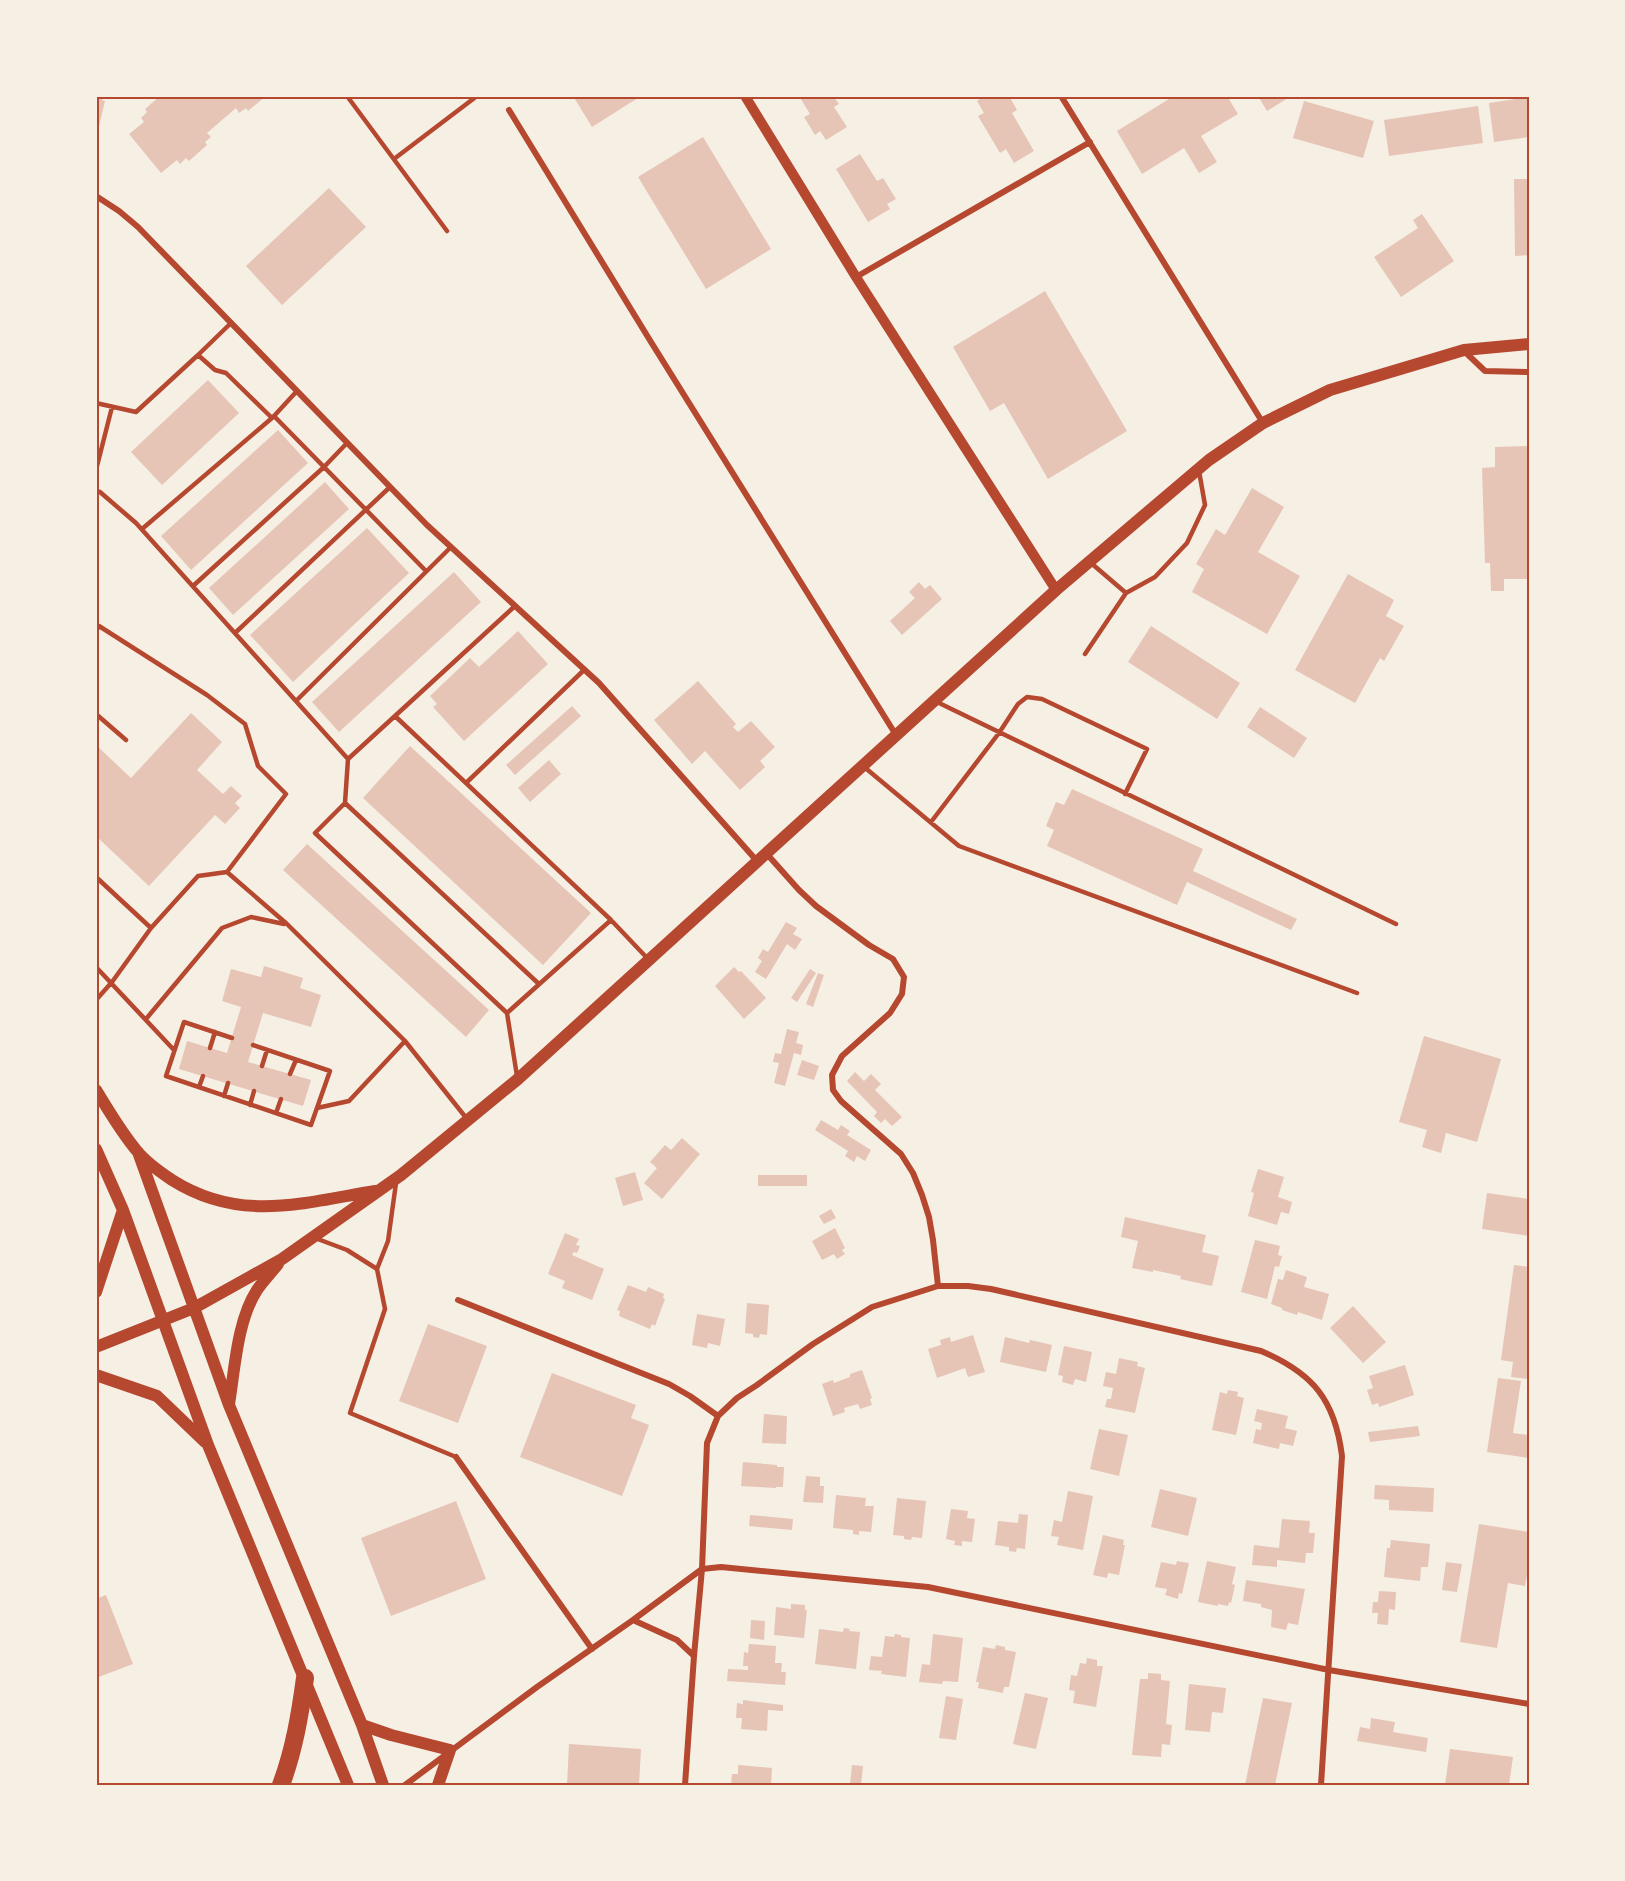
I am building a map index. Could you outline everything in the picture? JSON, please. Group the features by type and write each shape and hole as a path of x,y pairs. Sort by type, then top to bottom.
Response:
{"highway":[{"path":"281,1785 299,1726 305,1677"}],"main road":[{"path":"96,1347 194,1308 282,1259 397,1179 518,1079 1056,590 1199,469 1263,423 1329,390 1464,350 1529,344"},
{"path":"96,1090 138,1152 229,1405 362,1725 383,1785"},
{"path":"96,1149 123,1210 208,1445 348,1785"},
{"path":"138,1152 163,1174 185,1188 224,1203 248,1207 271,1208 379,1190"},
{"path":"96,1292 123,1210"},
{"path":"229,1405 238,1343 245,1319 256,1291 282,1259"},
{"path":"96,1375 157,1396 208,1445"},
{"path":"362,1725 392,1736 450,1750 438,1785"}],"street":[{"path":"745,96 856,277 1056,590"},
{"path":"1062,96 1263,423"},
{"path":"509,110 897,736"},
{"path":"856,277 1090,142"},
{"path":"96,196 138,226 390,487 451,547 599,683 762,857 816,906 869,945 893,959 903,977 902,994 890,1013 842,1056 832,1075 833,1090 841,1101 901,1154 913,1173 929,1217 938,1286"},
{"path":"1464,350 1485,371 1529,372"},
{"path":"685,1785 702,1569 707,1443 718,1416 737,1398 851,1318 883,1303 938,1286 968,1286 991,1289 1239,1344 1283,1360 1303,1374 1319,1390 1339,1432 1342,1456 1321,1785"},
{"path":"458,1300 669,1384 718,1416"},
{"path":"456,1457 592,1649"},
{"path":"405,1785 450,1750 702,1569 721,1567 928,1587 1329,1670 1529,1704"},
{"path":"633,1620 677,1641 694,1656"}],"lane":[{"path":"347,96 447,231"},
{"path":"394,159 477,96"},
{"path":"96,403 136,412 231,323"},
{"path":"198,355 215,370 226,373 273,417 426,571"},
{"path":"142,529 273,417 297,391"},
{"path":"96,470 112,407"},
{"path":"193,586 324,467 347,443"},
{"path":"1085,654 1126,593 1155,577 1187,543 1205,505 1199,469"},
{"path":"235,633 390,487"},
{"path":"96,491 142,529 348,759"},
{"path":"296,701 451,547"},
{"path":"1089,562 1126,593"},
{"path":"515,606 348,759 345,803 315,833 507,1012 518,1079"},
{"path":"96,631 99,626 207,695 245,724 258,766 286,794 227,872 198,876 151,928 96,1000"},
{"path":"466,783 584,670"},
{"path":"932,822 1018,704 1027,698 1042,699 1147,749 1125,794"},
{"path":"934,701 1396,924"},
{"path":"96,714 126,740"},
{"path":"394,716 611,920 648,960"},
{"path":"862,766 959,846 1357,993"},
{"path":"345,803 539,984"},
{"path":"227,872 287,924 405,1041 468,1121"},
{"path":"96,877 151,928"},
{"path":"146,1018 222,928 251,917 287,924"},
{"path":"507,1012 611,920"},
{"path":"96,967 174,1050"},
{"path":"232,1038 184,1022 166,1076 311,1125 330,1071 253,1045"},
{"path":"210,1048 215,1032"},
{"path":"317,1108 349,1101 405,1041"},
{"path":"262,1066 267,1050"},
{"path":"290,1074 296,1060"},
{"path":"199,1087 202,1076"},
{"path":"224,1096 228,1083"},
{"path":"250,1105 254,1091"},
{"path":"276,1113 281,1099"},
{"path":"397,1179 388,1241 377,1269 385,1309 350,1413 456,1457"},
{"path":"314,1238 347,1250 377,1269"}],"building":[{"path":"96,96 103,96 102,100 105,101 98,130 96,129"},
{"path":"160,96 266,96 248,111 246,108 239,113 236,108 207,133 211,137 205,142 207,145 189,161 186,158 180,164 177,160 161,173 129,134 144,122 141,118 147,112 145,109"},
{"path":"573,96 641,96 592,127"},
{"path":"799,96 828,96 829,98 833,96 839,104 834,107 847,127 826,140 820,131 815,135 804,117 810,114"},
{"path":"984,96 1009,96 1017,110 1012,113 1034,151 1014,163 1006,149 1000,153 978,116 984,113 977,101"},
{"path":"1174,96 1227,96 1238,114 1201,136 1217,162 1199,173 1184,148 1142,174 1117,131"},
{"path":"1258,96 1291,96 1267,111"},
{"path":"1529,97 1529,137 1494,142 1489,103"},
{"path":"1304,101 1374,121 1363,158 1293,138"},
{"path":"1478,106 1483,143 1389,156 1384,120"},
{"path":"703,137 771,249 706,289 638,177"},
{"path":"860,154 877,181 883,178 896,199 887,204 890,209 868,222 836,169"},
{"path":"1514,179 1529,179 1529,255 1515,256"},
{"path":"329,188 366,227 282,305 246,266"},
{"path":"1422,214 1454,261 1401,297 1374,257 1418,228 1413,220"},
{"path":"1045,291 1127,431 1048,479 1004,403 990,411 953,347"},
{"path":"208,380 239,413 162,485 131,452"},
{"path":"278,430 308,463 191,570 161,536"},
{"path":"1529,446 1529,579 1504,579 1504,591 1491,591 1490,563 1485,563 1482,468 1495,467 1495,447"},
{"path":"325,482 349,509 233,615 209,588"},
{"path":"1252,488 1284,507 1258,552 1300,576 1267,634 1192,592 1204,569 1196,564 1216,529 1225,535"},
{"path":"367,528 409,573 293,682 250,635"},
{"path":"454,572 481,602 339,732 312,702"},
{"path":"1348,574 1394,600 1386,616 1404,626 1384,661 1380,658 1355,703 1295,670"},
{"path":"919,582 925,589 930,585 942,599 902,635 890,621 915,598 909,592"},
{"path":"1151,626 1240,683 1217,719 1128,662"},
{"path":"518,631 548,664 464,741 433,707 437,704 430,696 470,658 479,667"},
{"path":"698,681 736,724 733,727 738,732 751,721 775,747 760,761 765,767 740,790 705,751 692,764 654,720"},
{"path":"572,706 581,716 515,775 506,765"},
{"path":"1260,707 1307,738 1294,758 1247,727"},
{"path":"191,713 222,742 197,770 223,794 231,786 242,796 235,803 240,808 225,824 215,815 149,886 96,836 96,745 131,778"},
{"path":"410,746 591,913 543,965 363,798"},
{"path":"549,760 561,774 530,802 518,788"},
{"path":"1072,789 1203,849 1193,871 1297,919 1291,930 1187,882 1177,905 1047,846 1054,830 1046,826 1056,802 1064,805"},
{"path":"307,844 489,1010 466,1037 283,870"},
{"path":"786,922 797,928 793,934 802,939 795,950 787,944 766,979 755,972 762,961 758,958 763,949 768,952"},
{"path":"264,966 303,978 300,988 321,995 311,1027 263,1013 248,1062 311,1080 303,1106 179,1069 187,1041 227,1053 241,1007 222,1001 231,969 261,977"},
{"path":"734,967 739,972 741,971 766,998 744,1019 715,986"},
{"path":"810,969 816,973 797,1002 791,998"},
{"path":"818,973 824,975 813,1007 806,1004"},
{"path":"787,1029 799,1032 796,1043 803,1045 801,1055 794,1053 785,1086 774,1083 779,1063 773,1062 775,1053 781,1054"},
{"path":"1424,1036 1501,1059 1477,1142 1446,1133 1441,1153 1422,1147 1427,1130 1399,1122"},
{"path":"802,1060 819,1066 814,1080 797,1075"},
{"path":"855,1072 864,1081 871,1074 881,1084 875,1090 902,1117 892,1126 885,1119 881,1123 874,1116 877,1112 847,1081"},
{"path":"821,1120 838,1130 841,1125 850,1131 847,1135 871,1150 865,1161 857,1156 854,1162 845,1156 848,1151 815,1130"},
{"path":"682,1138 700,1154 662,1199 644,1183 657,1168 650,1162 665,1145 671,1150"},
{"path":"1258,1169 1284,1177 1278,1197 1292,1202 1289,1214 1281,1212 1277,1225 1248,1216 1254,1193 1251,1192"},
{"path":"635,1172 643,1200 623,1206 615,1178"},
{"path":"758,1175 807,1175 807,1186 758,1186"},
{"path":"1487,1193 1529,1199 1529,1236 1482,1229"},
{"path":"831,1209 836,1218 824,1224 819,1216"},
{"path":"1125,1217 1206,1235 1202,1252 1219,1256 1212,1286 1180,1279 1181,1276 1132,1268 1138,1241 1121,1237"},
{"path":"835,1228 845,1248 842,1250 845,1254 837,1259 834,1254 822,1260 812,1241"},
{"path":"565,1233 579,1239 576,1245 580,1246 577,1253 574,1252 572,1255 604,1269 592,1300 562,1288 565,1281 548,1274"},
{"path":"1255,1240 1280,1246 1278,1255 1282,1256 1279,1267 1275,1266 1267,1299 1241,1292"},
{"path":"1514,1265 1529,1267 1529,1379 1511,1377 1513,1362 1501,1360"},
{"path":"1286,1270 1307,1277 1304,1287 1329,1294 1322,1320 1298,1312 1297,1315 1271,1304 1278,1279 1283,1280"},
{"path":"628,1285 646,1292 648,1287 664,1294 665,1299 655,1326 652,1324 650,1329 619,1316 620,1311 617,1310"},
{"path":"747,1303 769,1305 767,1335 760,1334 759,1338 745,1333"},
{"path":"1353,1306 1386,1342 1363,1363 1330,1328"},
{"path":"697,1314 725,1319 720,1346 708,1343 707,1348 692,1345"},
{"path":"428,1324 487,1346 458,1423 399,1401"},
{"path":"973,1335 985,1372 968,1377 965,1368 937,1378 928,1349 941,1345 940,1340 950,1337 951,1342"},
{"path":"1005,1337 1029,1343 1030,1340 1052,1345 1046,1372 1000,1362"},
{"path":"1064,1346 1092,1352 1086,1382 1075,1379 1073,1385 1062,1382 1063,1376 1058,1375"},
{"path":"1119,1358 1138,1362 1137,1366 1145,1368 1135,1413 1105,1407 1107,1399 1111,1399 1113,1388 1103,1386 1106,1372 1116,1374"},
{"path":"1405,1365 1414,1395 1379,1407 1378,1403 1372,1405 1367,1390 1373,1388 1369,1376"},
{"path":"862,1370 872,1398 870,1399 872,1405 860,1409 858,1404 844,1408 845,1412 833,1416 822,1384 833,1380 834,1383"},
{"path":"552,1373 636,1405 631,1418 649,1425 622,1496 520,1457"},
{"path":"1498,1378 1521,1381 1513,1433 1529,1435 1529,1458 1487,1452"},
{"path":"1228,1390 1238,1392 1237,1396 1244,1398 1236,1435 1212,1430 1220,1392 1227,1394"},
{"path":"1257,1409 1288,1416 1285,1428 1297,1431 1293,1446 1280,1443 1279,1449 1253,1443 1256,1429 1261,1430 1262,1423 1254,1421"},
{"path":"764,1414 787,1416 786,1444 762,1443"},
{"path":"1418,1426 1420,1436 1370,1442 1368,1432"},
{"path":"1099,1429 1128,1435 1119,1476 1090,1469"},
{"path":"743,1462 784,1467 783,1487 741,1486"},
{"path":"806,1476 820,1477 820,1486 824,1486 823,1503 803,1502"},
{"path":"1375,1485 1434,1488 1433,1512 1389,1510 1389,1500 1374,1499"},
{"path":"1160,1489 1197,1498 1188,1536 1151,1527"},
{"path":"1068,1491 1093,1496 1083,1550 1057,1545 1059,1537 1051,1536 1054,1520 1062,1522"},
{"path":"836,1495 866,1498 865,1506 874,1506 871,1532 859,1531 859,1535 853,1534 853,1530 833,1528"},
{"path":"897,1498 926,1501 922,1538 912,1537 911,1540 904,1539 904,1536 893,1535"},
{"path":"456,1501 486,1579 391,1616 361,1538"},
{"path":"951,1509 968,1511 967,1518 975,1519 972,1542 962,1541 962,1546 954,1545 955,1541 946,1539"},
{"path":"1019,1514 1028,1515 1025,1549 1017,1548 1016,1552 1009,1551 1009,1547 995,1545 998,1521 1018,1523"},
{"path":"750,1515 793,1519 792,1530 749,1526"},
{"path":"1282,1519 1310,1521 1309,1533 1315,1533 1313,1553 1306,1553 1305,1563 1277,1560 1277,1567 1252,1565 1254,1545 1279,1548"},
{"path":"1479,1524 1529,1532 1529,1565 1525,1586 1508,1583 1497,1648 1460,1642"},
{"path":"1103,1535 1124,1540 1123,1545 1125,1545 1119,1575 1108,1573 1107,1578 1093,1575"},
{"path":"1391,1540 1430,1544 1428,1567 1421,1567 1420,1581 1384,1577 1387,1548 1390,1548"},
{"path":"1177,1561 1189,1563 1182,1594 1179,1593 1178,1599 1165,1595 1167,1589 1155,1587 1161,1562 1176,1565"},
{"path":"1207,1561 1236,1567 1232,1584 1235,1585 1231,1603 1229,1602 1228,1606 1198,1602"},
{"path":"1446,1562 1462,1564 1457,1592 1442,1590"},
{"path":"1246,1580 1305,1589 1298,1625 1288,1623 1286,1630 1271,1627 1272,1610 1261,1607 1261,1604 1243,1601"},
{"path":"1379,1591 1396,1592 1395,1610 1389,1609 1388,1625 1377,1624 1378,1613 1372,1613 1373,1602 1378,1602"},
{"path":"106,1595 133,1664 96,1678 96,1599"},
{"path":"791,1604 805,1605 805,1610 807,1610 804,1638 774,1635 776,1607 791,1609"},
{"path":"751,1620 765,1621 764,1640 750,1638"},
{"path":"844,1628 860,1632 856,1669 815,1664 819,1629 843,1632"},
{"path":"895,1634 910,1638 906,1677 869,1670 871,1656 882,1657 885,1636 894,1637"},
{"path":"933,1634 963,1638 958,1682 943,1681 942,1684 919,1682 922,1664 930,1665"},
{"path":"749,1644 776,1646 775,1663 782,1663 781,1672 786,1672 785,1685 727,1681 728,1669 748,1670 748,1666 743,1666 744,1652 748,1653"},
{"path":"996,1645 1016,1652 1009,1687 1004,1687 1003,1693 978,1688 979,1682 976,1682 983,1647 995,1649"},
{"path":"1087,1658 1097,1660 1097,1666 1103,1666 1096,1707 1073,1703 1075,1691 1069,1690 1071,1675 1077,1676 1080,1663 1086,1664"},
{"path":"1148,1673 1161,1674 1161,1680 1170,1681 1166,1724 1172,1725 1170,1745 1162,1744 1161,1757 1132,1755 1140,1679 1148,1679"},
{"path":"1189,1684 1226,1688 1223,1713 1212,1712 1210,1732 1185,1730"},
{"path":"1025,1693 1048,1698 1036,1749 1013,1744"},
{"path":"946,1696 963,1699 956,1740 939,1738"},
{"path":"1263,1698 1292,1703 1275,1785 1245,1785"},
{"path":"743,1700 783,1705 783,1711 768,1710 767,1731 741,1729 742,1718 736,1718 737,1703 743,1704"},
{"path":"1371,1718 1395,1722 1393,1732 1428,1738 1426,1752 1357,1741 1360,1727 1370,1729"},
{"path":"569,1744 641,1749 639,1785 567,1785"},
{"path":"1450,1749 1513,1757 1509,1785 1445,1785"},
{"path":"738,1765 772,1768 771,1785 731,1785 732,1774 738,1774"},
{"path":"852,1765 863,1766 861,1785 850,1785"}]}
